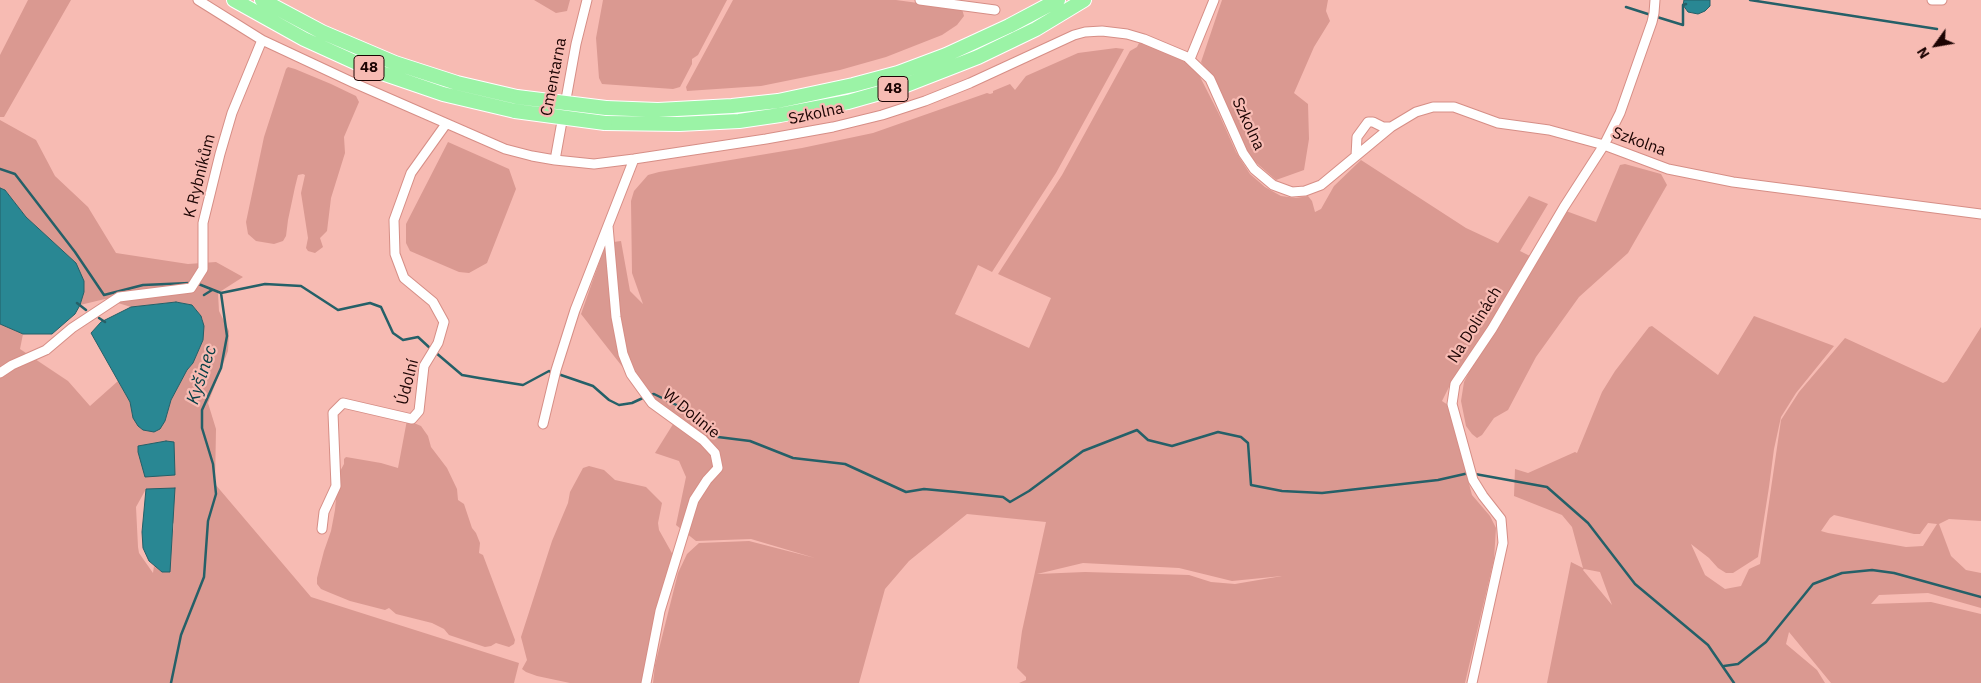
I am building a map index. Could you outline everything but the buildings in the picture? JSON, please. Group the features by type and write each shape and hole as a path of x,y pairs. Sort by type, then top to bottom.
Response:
{"highway":[{"name":"48","path":"234,0 304,39 370,69 443,94 514,111 604,123 679,124 739,121 780,115 848,102 902,87 978,57 1036,29 1084,0"},
{"name":"48","path":"262,0 322,32 395,63 457,83 517,97 606,108 668,110 778,101 853,86 946,55 1009,26 1058,0"}],"street":[{"name":"Szkolna","path":"198,0 262,40 446,124 505,149 555,160 594,164 634,160 833,127 882,115 970,83 1062,40 1085,32 1112,32 1144,39 1187,56 1210,79 1247,161 1273,185 1292,192 1311,189 1321,185 1391,127 1416,112 1433,107 1454,107 1498,122 1549,130 1604,145 1668,169 1733,182 1981,214"},
{"name":"Cmentarna","path":"555,160 586,0"},
{"path":"920,0 995,10"},
{"path":"1190,59 1214,0"},
{"name":"Na Dolinách","path":"1472,683 1504,543 1501,519 1472,480 1452,404 1455,384 1492,329 1564,207 1604,145 1620,113 1653,17 1655,0"},
{"path":"1932,0 1942,0"},
{"name":"K Rybníkům","path":"0,373 12,365 46,350 72,328 118,297 191,288 203,269 203,223 215,170 232,113 262,40"},
{"path":"1356,156 1357,137 1368,122 1391,127"},
{"name":"Údolní","path":"322,529 324,512 336,486 333,413 343,403 412,418 419,411 424,366 438,343 444,322 433,302 404,278 395,254 394,220 411,173 446,124"},
{"path":"543,424 555,373 580,296 634,160"},
{"name":"W Dolinie","path":"608,226 616,317 623,354 632,374 652,403 703,440 715,453 718,468 694,500 660,611 646,683"}],"shaded area":[{"path":"28,0 71,0 4,117 0,117 0,55"},
{"path":"534,0 570,0 567,11 556,13"},
{"path":"603,0 727,0 698,55 692,59 692,64 680,87 673,89 602,84 599,78 596,38"},
{"path":"733,0 896,0 962,9 964,16 957,25 942,35 886,57 840,70 761,86 687,91 686,87"},
{"path":"1222,0 1328,0 1326,11 1330,21 1314,47 1294,93 1308,104 1309,139 1304,170 1276,180 1253,160 1241,140 1212,77 1201,62"},
{"path":"1140,41 1182,58 1198,73 1236,152 1250,174 1265,187 1281,196 1296,198 1308,196 1312,201 1315,212 1321,209 1334,186 1361,160 1466,228 1498,243 1529,196 1548,204 1520,251 1532,257 1450,385 1442,401 1448,405 1472,495 1490,516 1496,528 1494,559 1465,683 1019,683 1026,680 1026,677 1017,668 1022,631 1046,522 967,514 909,561 885,589 859,683 653,683 655,665 678,573 687,554 699,543 749,541 815,558 751,539 696,541 676,525 686,477 679,461 655,453 675,421 632,379 581,314 606,243 621,241 630,291 643,304 632,273 631,201 634,191 648,175 802,148 873,133 987,93 993,93 993,91 1010,84 1015,90 1026,76 1078,53 1116,48 1124,49 1056,173 992,272 978,265 955,314 1029,348 1051,298 998,274 1062,175 1130,51 1137,47","holes":["1083,563 1179,568 1232,581 1282,576 1235,584 1211,582 1189,575 1085,572 1037,574"]},
{"path":"288,67 356,96 359,102 344,137 345,153 331,198 327,231 320,238 323,247 315,253 308,251 306,248 308,238 301,193 305,175 303,174 298,175 286,236 283,241 274,244 256,241 248,234 246,222 264,137"},
{"path":"0,120 36,140 55,176 88,207 116,253 188,264 216,262 243,277 218,293 219,311 229,331 228,351 208,403 216,429 215,484 311,597 519,663 514,683 0,683 0,324 23,334 20,349 68,381 90,406 118,381 130,402 133,418 165,421 171,400 187,370 193,363 203,340 203,320 192,305 177,302 131,307 105,299 80,305 84,292 76,263 26,217 5,190 0,188","holes":["146,489 174,524 172,539 162,572 154,566 153,573 139,553 138,547 136,507"]},
{"path":"448,142 509,169 516,189 487,263 469,273 459,272 410,251 406,243 406,224"},
{"path":"1625,164 1661,174 1667,185 1628,253 1579,297 1536,357 1508,410 1494,418 1482,435 1477,438 1466,426 1461,401 1464,382 1474,362 1566,211 1596,222 1620,165"},
{"path":"1754,316 1834,346 1796,393 1781,417 1774,449 1758,557 1733,573 1726,573 1691,544 1705,575 1725,589 1741,586 1749,569 1760,564 1781,420 1799,392 1845,338 1943,383 1947,381 1981,327 1981,521 1949,519 1939,524 1951,556 1966,570 1981,573 1981,608 1928,593 1879,595 1871,604 1931,602 1981,614 1981,683 1831,683 1789,632 1786,644 1817,670 1825,683 1547,683 1571,562 1583,568 1572,527 1562,515 1514,496 1515,469 1528,473 1575,452 1577,453 1602,392 1615,371 1649,327 1652,326 1718,375","holes":["1834,515 1914,534 1920,534 1928,523 1937,524 1923,546 1906,547 1821,531","1583,570 1600,572 1612,605"]},
{"path":"407,420 421,426 428,436 431,447 447,468 457,489 458,500 464,504 472,528 480,543 479,553 483,555 515,640 514,644 509,647 496,643 485,647 449,635 444,629 432,623 396,614 389,608 385,610 350,601 321,589 317,584 324,551 331,531 338,475 344,464 344,459 346,457 398,468"},
{"path":"589,466 604,470 615,480 646,487 662,503 658,523 659,530 673,555 642,683 570,683 537,676 522,669 527,660 521,637 552,541 568,503 570,492 583,468"}],"water":[{"path":"1684,0 1710,0 1710,6 1698,14 1688,12 1683,5"},
{"path":"0,188 5,190 26,217 76,263 84,281 84,292 75,314 52,334 23,334 0,324"},
{"path":"176,302 192,305 201,316 204,326 203,340 193,363 187,370 171,400 165,421 160,429 154,432 143,430 133,418 130,402 91,333 101,322 131,307"},
{"path":"166,441 174,442 175,475 145,477 138,446"},
{"path":"175,488 170,572 162,572 149,561 143,548 142,532 146,489"}],"waterway":[{"path":"1750,0 1937,29"},
{"path":"1657,17 1683,25 1683,5 1686,4"},
{"path":"1626,7 1651,15"},
{"name":"Kyšinec","path":"0,169 15,174 75,252 104,295 143,285 190,283"},
{"name":"Kyšinec","path":"171,683 181,635 204,577 208,521 216,494 213,464 202,428 202,410 221,368 227,336 221,293 196,283"},
{"path":"221,293 265,284 301,286 338,310 370,303 381,307 393,333 403,340 418,337 431,349"},
{"name":"Kyšinec","path":"204,295 212,290"},
{"path":"77,303 86,310"},
{"path":"99,318 105,322"},
{"path":"435,352 462,375 523,385 549,371 552,373"},
{"path":"558,374 593,386 609,400 619,405 632,403 645,397"},
{"path":"650,395 654,394 701,417 718,437 750,441 793,458 845,464 906,492 924,489 956,492 1003,497 1010,502 1029,491 1083,451 1137,430 1148,440 1172,446 1218,432 1241,437 1248,443 1251,485 1282,491 1322,493 1438,480 1469,473"},
{"path":"1475,474 1547,487 1588,523 1635,584 1708,645 1734,683"},
{"path":"1724,666 1738,664 1766,642 1813,584 1842,573 1872,570 1894,573 1981,597"}]}
